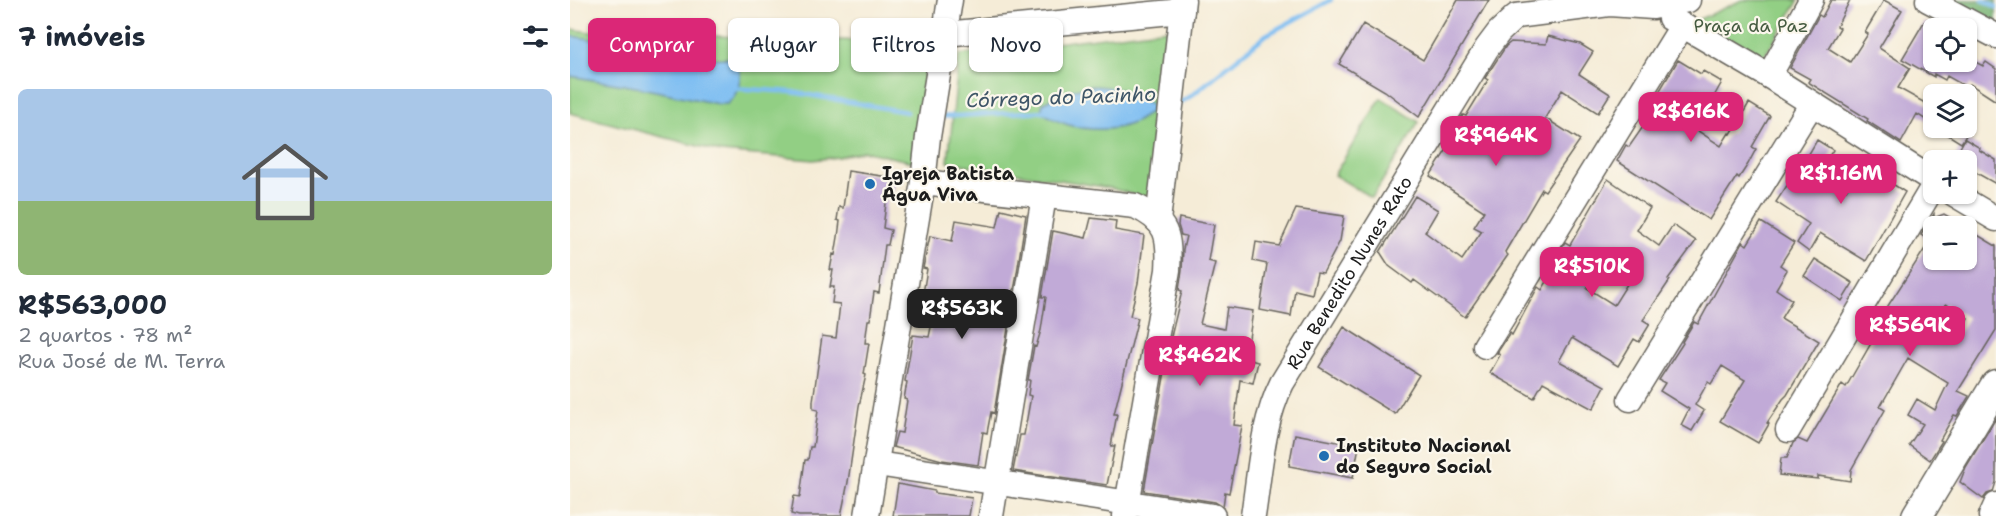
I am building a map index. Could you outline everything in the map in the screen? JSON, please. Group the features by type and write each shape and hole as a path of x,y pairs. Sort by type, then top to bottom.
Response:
{"main road":[{"path":"1917,516 1996,385"}],"street":[{"path":"947,18 950,0"},
{"name":"Rua Benedito Nunes Rato","path":"1253,516 1268,422 1273,401 1282,383 1480,58 1499,32 1516,16 1609,4 1653,7 1688,0"},
{"path":"1769,76 1811,0"},
{"path":"1928,0 1996,36"},
{"path":"957,33 1183,6 1158,220"},
{"path":"1653,7 1769,76 1923,176"},
{"path":"1485,346 1682,26"},
{"path":"867,516 923,182 939,72"},
{"path":"1630,399 1811,105"},
{"path":"923,182 1135,206 1150,213 1165,228 1170,246 1168,270 1126,510"},
{"path":"992,516 1044,196"},
{"path":"1788,430 1923,202"},
{"path":"1971,204 1996,219"},
{"path":"877,464 997,482 1126,510 1213,516"},
{"path":"1991,516 1996,505"}],"green space":[{"name":"Praça da Paz","path":"1742,0 1799,0 1768,50 1756,58 1697,20"},
{"path":"1940,0 1996,0 1996,26"},
{"path":"570,29 588,32 588,72 716,72 716,36 728,36 728,72 839,72 839,40 851,40 851,72 925,72 913,162 863,151 813,160 721,152 570,113"},
{"path":"1168,29 1152,200 1110,188 948,162 959,55 969,54 969,72 1063,72 1063,42"},
{"path":"1381,98 1419,122 1372,198 1334,175"}],"water":[{"path":"570,36 588,39 588,72 716,72 716,58 728,58 728,72 739,72 740,79 731,100 727,104 718,104 570,76"},
{"path":"1091,86 1124,91 1154,107 1144,117 1131,124 1099,129 1067,124 1041,111 1043,103 1055,96"}],"building":[{"path":"1458,0 1489,0 1419,117 1385,91 1339,64 1363,24 1423,60"},
{"path":"1831,0 1850,0 1837,26 1840,28 1828,48 1850,62 1868,34 1865,32 1884,0 1902,10 1879,48 1910,68 1898,88 1923,102 1923,118 1917,114 1901,143 1867,121 1868,119 1808,82 1810,79 1790,68 1819,15 1822,17"},
{"path":"1923,24 1923,71 1902,59"},
{"path":"1548,36 1580,44 1593,52 1579,74 1610,94 1598,113 1562,90 1545,118 1580,140 1545,191 1542,189 1505,252 1508,255 1465,317 1414,280 1412,283 1389,266 1380,252 1415,196 1438,210 1425,232 1462,260 1482,231 1474,227 1484,211 1430,176 1456,135 1452,133 1463,115 1466,116 1488,80 1485,78 1506,46 1511,42 1546,44"},
{"path":"1678,60 1701,74 1703,71 1722,82 1698,131 1721,146 1729,133 1731,134 1749,103 1770,116 1752,147 1756,149 1748,164 1739,178 1737,176 1709,220 1617,161 1626,145 1629,147 1645,124 1641,122"},
{"path":"1986,62 1996,69 1996,101 1977,89 1977,84 1961,84 1947,76 1945,80 1934,74 1934,77 1925,72 1977,72 1977,63 1983,66"},
{"path":"1953,138 1964,138 1961,143"},
{"path":"1965,139 1996,160 1996,184 1977,173 1977,150 1959,150"},
{"path":"1817,140 1833,150 1818,173 1846,190 1862,164 1905,192 1866,261 1820,233 1809,252 1797,243 1809,224 1776,202 1794,175 1796,176"},
{"path":"848,171 895,178 892,196 887,195 883,228 891,230 888,245 885,245 879,293 874,292 870,320 868,320 865,343 869,343 864,374 866,375 841,516 799,516 791,514 794,496 800,497 805,460 808,460 810,447 813,447 818,410 813,409 813,401 822,336 836,338 840,304 832,303 834,287 830,287 833,270 830,270 838,237 839,207 843,208"},
{"path":"1608,179 1650,208 1637,230 1659,246 1673,225 1696,241 1668,279 1670,280 1643,320 1650,324 1639,342 1634,339 1618,366 1572,338 1559,361 1605,386 1593,409 1543,382 1534,398 1490,373 1500,355 1497,353 1510,333 1512,335 1538,287 1542,290 1557,265 1553,263 1565,242 1570,245","holes":["1602,265 1629,281 1614,305 1587,288"]},
{"path":"1001,209 1026,215 1015,285 1006,322 1009,322 994,413 991,412 987,433 983,432 978,465 942,460 893,447 897,432 902,433 907,400 904,399 907,382 905,381 913,335 929,337 936,303 922,300 927,269 923,268 930,236 952,241 956,220 997,227"},
{"path":"1296,209 1344,216 1340,241 1323,273 1317,272 1312,294 1295,290 1291,316 1260,310 1267,264 1253,261 1256,242 1279,246"},
{"path":"1091,218 1116,221 1115,230 1144,235 1138,283 1130,316 1138,318 1114,414 1117,414 1111,446 1115,446 1107,485 1013,471 1020,435 1024,435 1031,396 1028,395 1030,380 1028,380 1034,346 1036,347 1041,330 1046,297 1042,297 1053,231 1086,238"},
{"path":"1179,218 1214,225 1208,261 1215,263 1200,324 1224,329 1227,307 1253,311 1246,359 1258,362 1253,383 1240,380 1234,425 1242,426 1229,493 1225,492 1223,507 1215,502 1144,491 1171,337 1182,291 1179,290 1186,236 1181,235 1178,225"},
{"path":"1761,222 1794,243 1780,265 1787,270 1776,289 1792,300 1781,318 1819,341 1787,395 1767,423 1769,424 1758,443 1720,421 1745,380 1722,366 1711,384 1708,382 1695,405 1704,411 1692,431 1681,425 1689,409 1660,391 1665,383 1659,380 1694,322 1698,324 1743,242 1747,245"},
{"path":"1977,235 1996,246 1996,330 1958,391 1969,396 1957,416 1954,415 1930,460 1909,445 1923,424 1908,415 1917,399 1935,410 1948,383 1908,358 1880,407 1885,410 1851,470 1850,481 1818,476 1818,479 1779,475 1781,458 1787,458 1793,443 1798,439 1807,443 1842,384 1846,387 1874,338 1869,335 1923,252 1923,270 1977,270","holes":["1946,304 1968,318 1956,338 1934,324"]},
{"path":"1815,259 1853,283 1842,301 1804,276"},
{"path":"1344,327 1419,375 1395,414 1319,367"},
{"path":"1996,418 1996,482 1993,492 1987,494 1983,499 1960,482 1966,467"},
{"name":"Instituto Nacional do Seguro Social","path":"1295,434 1359,446 1353,478 1289,466"},
{"path":"898,484 935,491 935,493 972,498 969,516 893,516"}],"waterway":[{"name":"Córrego do Pacinho","path":"1179,103 1191,96 1266,35 1331,0"},
{"name":"Córrego do Pacinho","path":"1983,0 1996,7"},
{"name":"Córrego do Pacinho","path":"732,88 792,92 907,112"},
{"name":"Córrego do Pacinho","path":"938,117 1046,111"}],"place":[{"name":"Igreja Batista Água Viva","path":"870,184"},
{"name":"Instituto Nacional do Seguro Social","path":"1324,456"}]}
